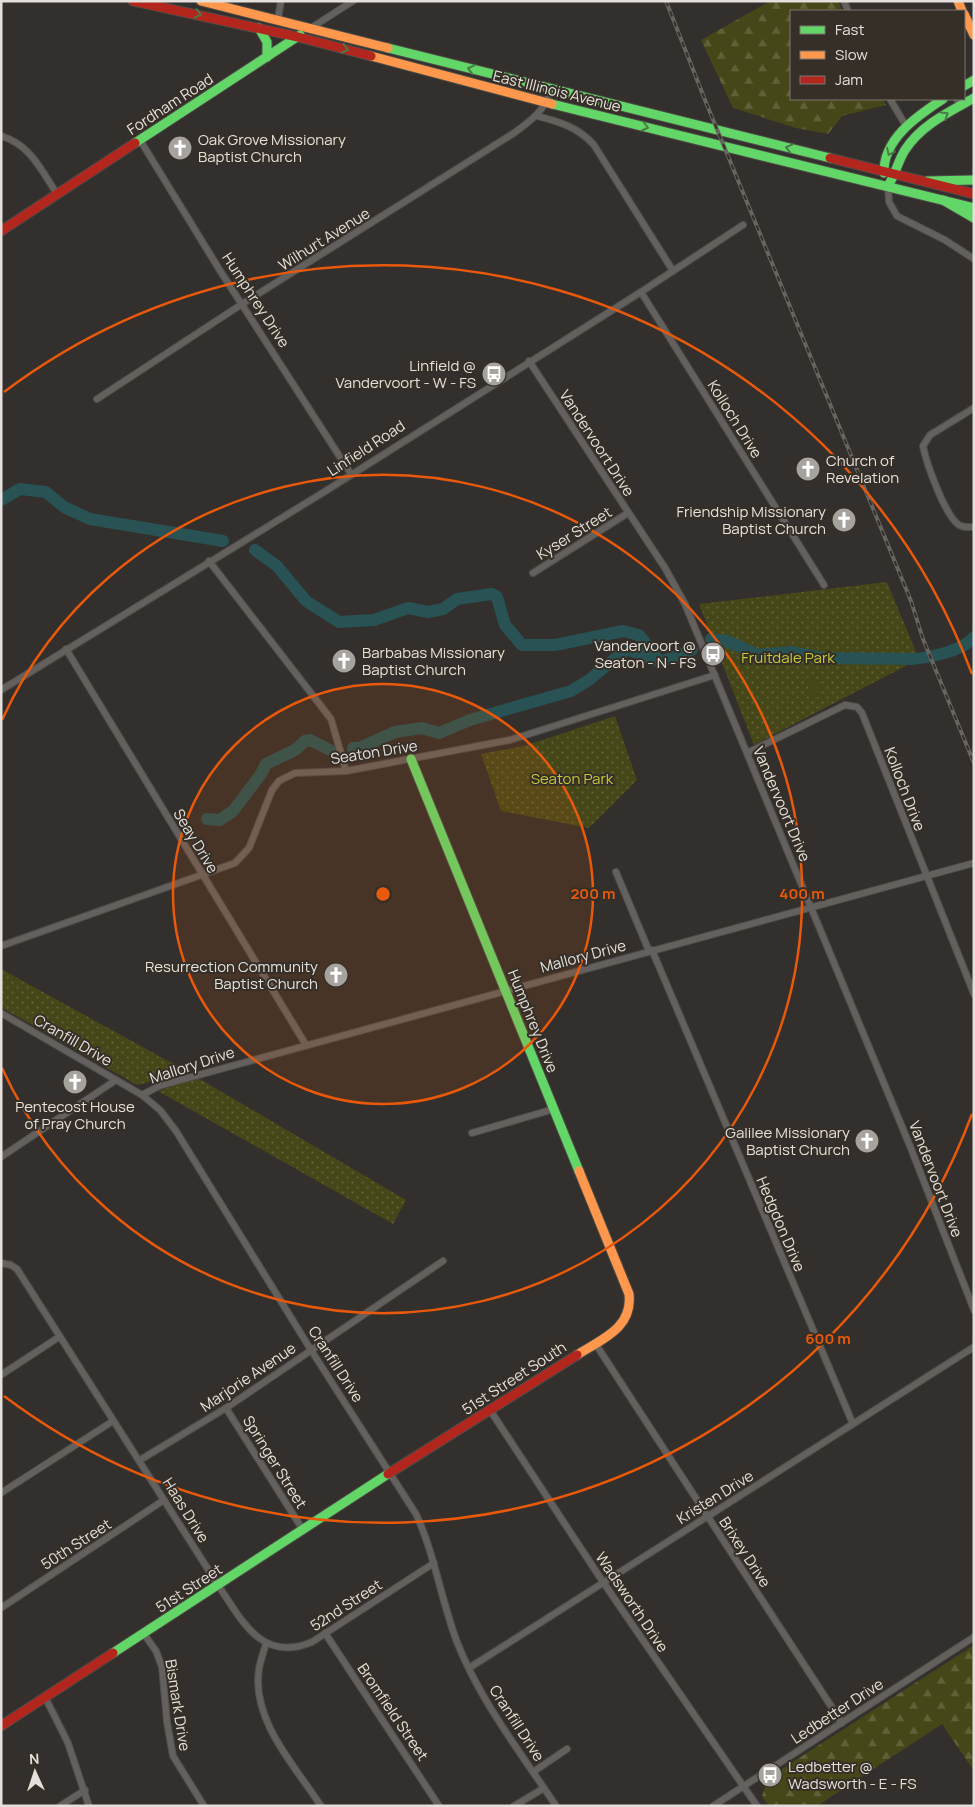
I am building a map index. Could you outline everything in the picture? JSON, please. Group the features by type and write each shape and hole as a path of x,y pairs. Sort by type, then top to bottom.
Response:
{"main road":[{"name":"East Illinois Avenue","path":"133,1 179,5 259,28 547,103 974,208"},
{"name":"East Illinois Avenue","path":"201,1 897,173 974,194"},
{"path":"965,17 974,35"},
{"path":"259,28 267,38 267,57"},
{"name":"Fordham Road","path":"1,231 311,28"},
{"path":"888,186 897,173 900,158 916,136 959,102 974,98"},
{"path":"888,186 883,170 892,147 913,119 942,100"},
{"path":"926,181 974,180"},
{"path":"943,200 974,218"},
{"name":"Humphrey Drive","path":"411,759 629,1294"},
{"name":"51st Street South","path":"391,1472 626,1322 630,1314 629,1294"},
{"name":"51st Street","path":"1,1726 391,1472"}],"street":[{"path":"278,19 281,1"},
{"name":"Fordham Road","path":"311,28 353,1"},
{"name":"Wilhurt Avenue","path":"98,399 242,304 390,212 537,116 547,103 552,89"},
{"path":"891,100 906,126"},
{"path":"537,116 566,124 585,135 673,271"},
{"path":"1,136 24,146 57,194"},
{"name":"Humphrey Drive","path":"140,140 351,474"},
{"path":"888,186 889,202 897,216 945,240 974,259"},
{"name":"Linfield Road","path":"1,690 66,648 351,474 641,292 743,225"},
{"name":"Kolloch Drive","path":"641,292 824,585"},
{"name":"Vandervoort Drive","path":"529,361 676,588 715,675 811,906 910,1146 974,1310"},
{"path":"974,408 925,439 925,453 953,520 966,528 974,527"},
{"name":"Kyser Street","path":"533,573 628,513"},
{"path":"210,561 332,719 346,771"},
{"name":"Seay Drive","path":"66,648 306,1045"},
{"name":"Seaton Drive","path":"1,946 235,862 249,848 267,800 279,781 301,772 346,771 533,734 715,675"},
{"name":"Kolloch Drive","path":"747,753 845,705 858,706 974,994"},
{"name":"Mallory Drive","path":"142,1095 159,1086 505,989 651,951 925,874 974,863"},
{"name":"Hedgdon Drive","path":"616,872 853,1424"},
{"name":"Cranfill Drive","path":"1,1014 142,1095 160,1110 176,1131 311,1350 391,1472 416,1514 427,1539 450,1623 469,1668 556,1806"},
{"path":"1,1157 116,1080"},
{"path":"472,1133 554,1109"},
{"name":"Marjorie Avenue","path":"140,1460 226,1408 443,1261"},
{"name":"Haas Drive","path":"3,1263 17,1269 218,1585 244,1624 254,1635 266,1643"},
{"path":"1,1375 59,1337"},
{"name":"Brixey Drive","path":"595,1343 842,1723"},
{"name":"Kristen Drive","path":"469,1668 974,1347"},
{"name":"Springer Street","path":"226,1408 303,1530"},
{"name":"Wadsworth Drive","path":"490,1410 603,1582 757,1806"},
{"path":"1,1493 113,1421"},
{"name":"50th Street","path":"1,1608 164,1500"},
{"name":"52nd Street","path":"266,1643 285,1648 300,1647 434,1563"},
{"name":"Bromfield Street","path":"325,1633 438,1806"},
{"name":"Bismark Drive","path":"144,1634 156,1651 162,1667 167,1722 173,1756 204,1806"},
{"name":"Ledbetter Drive","path":"712,1806 974,1637"},
{"path":"266,1643 259,1669 258,1692 262,1708 275,1737 322,1806"},
{"path":"45,1697 60,1723 85,1790 89,1806"},
{"path":"533,1772 567,1749"},
{"path":"514,1806 544,1788"},
{"path":"60,1806 85,1790"}],"green space":[{"path":"770,1 838,1 842,10 790,10 790,100 884,100 886,105 842,116 828,134 796,128 733,108 701,40"},
{"name":"Fruitdale Park","path":"887,582 919,659 754,745 699,604"},
{"path":"814,675 822,695 813,699 805,679"},
{"name":"Seaton Park","path":"615,716 637,780 589,828 501,811 481,754 524,746"},
{"path":"1,969 190,1073 137,1085 1,1007"},
{"path":"198,1078 406,1200 393,1224 158,1091"},
{"path":"974,1645 974,1771 942,1724 817,1806 769,1806 762,1796 768,1778"}],"waterway":[{"path":"1,500 20,489 46,492 64,507 90,519 223,541"},
{"path":"255,550 277,566 306,601 339,622 374,620 408,608 428,612 443,609 457,599 492,594 497,597 505,625 522,645 555,645 623,631 639,635 660,662 692,650"},
{"path":"711,639 727,641 758,655 791,652 823,658 911,659 954,650 974,637"},
{"path":"353,748 359,748 395,732 422,728 439,733 470,720 571,691 589,680 624,651 629,650 660,662"},
{"path":"207,819 220,820 233,811 261,774 266,764 295,750 305,741 310,740 330,750"}],"railway":[{"path":"666,1 911,601 923,639 974,763"}],"traffic: fast":[{"path":"259,28 267,42 267,57"},
{"path":"135,143 300,35"},
{"path":"388,48 830,158"},
{"path":"965,85 974,80"},
{"path":"888,186 905,150 919,133 945,114 974,98"},
{"path":"884,173 885,161 895,139 913,121 942,100"},
{"path":"552,104 974,208"},
{"path":"927,181 974,180"},
{"path":"943,200 974,218"},
{"path":"411,759 579,1171"},
{"path":"113,1653 388,1474"}],"traffic: slow":[{"path":"201,1 388,48"},
{"path":"958,1 962,10"},
{"path":"965,16 974,35"},
{"path":"371,56 552,104"},
{"path":"577,1355 614,1331 626,1316 629,1306 629,1294 579,1171"}],"traffic: jam":[{"path":"133,1 298,37 371,56"},
{"path":"1,231 135,143"},
{"path":"830,158 974,194"},
{"path":"388,1474 577,1355"},
{"path":"1,1726 113,1653"}],"place":[{"name":"Oak Grove Missionary Baptist Church","path":"180,148"},
{"name":"Linfield @ Vandervoort - W - FS","path":"494,374"},
{"name":"Church of Revelation","path":"808,469"},
{"name":"Friendship Missionary Baptist Church","path":"844,520"},
{"name":"Vandervoort @ Seaton - N - FS","path":"713,654"},
{"name":"Barbabas Missionary Baptist Church","path":"344,661"},
{"name":"Resurrection Community Baptist Church","path":"336,975"},
{"name":"Pentecost House of Pray Church","path":"75,1082"},
{"name":"Galilee Missionary Baptist Church","path":"867,1141"},
{"name":"Ledbetter @ Wadsworth - E - FS","path":"770,1775"}]}
